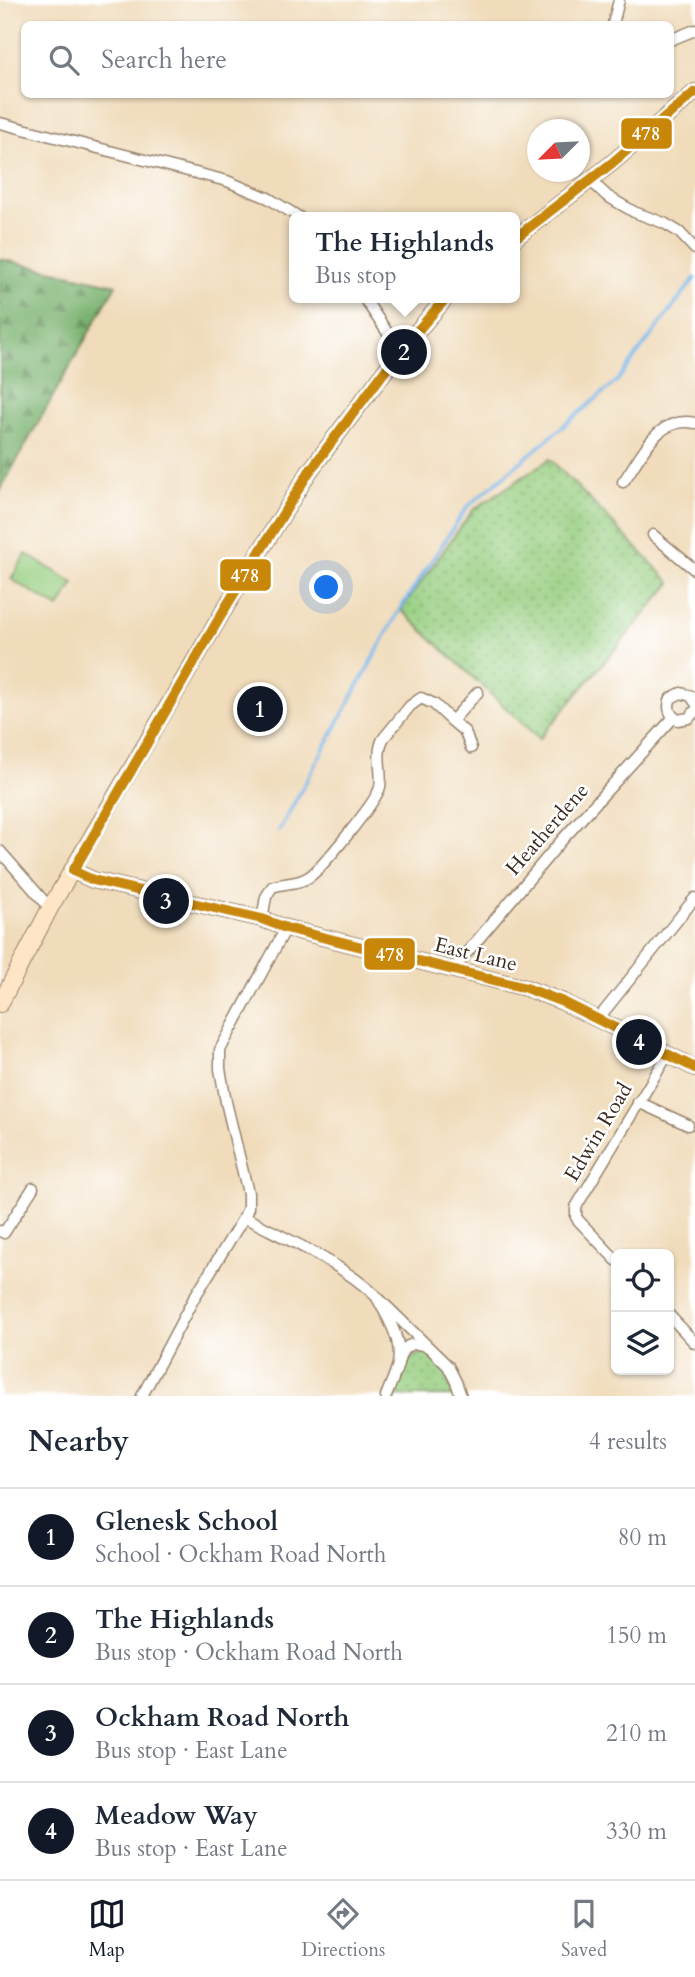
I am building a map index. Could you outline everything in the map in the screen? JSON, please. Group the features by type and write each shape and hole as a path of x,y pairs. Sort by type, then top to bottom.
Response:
{"main road":[{"path":"590,181 695,92"},
{"path":"520,234 589,182"},
{"path":"0,1004 50,908 227,605 309,472 400,351 442,303"},
{"name":"East Lane","path":"73,871 93,880 262,919 286,928 545,994 695,1068"}],"street":[{"path":"614,21 619,0"},
{"path":"674,38 695,30"},
{"path":"0,123 227,181 268,198 291,212"},
{"path":"590,181 607,196 634,212 664,223 679,232 695,249"},
{"path":"367,303 400,351"},
{"path":"624,482 657,432 676,422 695,424"},
{"path":"653,535 695,570"},
{"path":"452,720 478,692"},
{"name":"Heatherdene","path":"453,969 562,840 674,717 670,713 669,703 676,694 686,693 695,702"},
{"path":"262,919 266,897 272,887 301,881 316,871 376,799 381,782 380,746 410,706 421,698 427,700 465,732 471,748"},
{"path":"674,717 689,719 695,711"},
{"path":"0,851 50,908"},
{"path":"598,1019 695,898"},
{"path":"142,1396 189,1308 248,1208 248,1193 220,1069 220,1050 286,928"},
{"name":"Edwin Road","path":"611,1255 579,1221 575,1212 667,1054"},
{"path":"638,1102 688,1125"},
{"path":"0,1231 4,1233 33,1188"},
{"path":"244,1217 354,1277 448,1366 461,1396"},
{"path":"376,1296 396,1338 398,1363"},
{"path":"674,1320 695,1343"},
{"path":"386,1396 402,1351 410,1344 429,1348"}],"green space":[{"path":"0,259 116,285 0,490"},
{"path":"550,459 671,583 539,739 401,610 473,510"},
{"path":"26,554 74,583 59,608 11,579"},
{"path":"428,1352 446,1371 454,1396 391,1396 402,1367 412,1358"}],"waterway":[{"path":"279,831 400,609 467,507 617,381 695,278"}],"transit line":[{"name":"478","path":"520,234 612,163 695,92"},
{"name":"478","path":"73,871 227,605 309,472 400,351 442,303"},
{"name":"478","path":"73,871 93,880 262,919 286,928 526,988 563,1002 695,1068"}],"place":[{"name":"The Highlands","path":"404,352"},
{"name":"Glenesk School","path":"260,709"},
{"name":"Ockham Road North","path":"166,901"},
{"name":"Meadow Way","path":"639,1042"}]}
